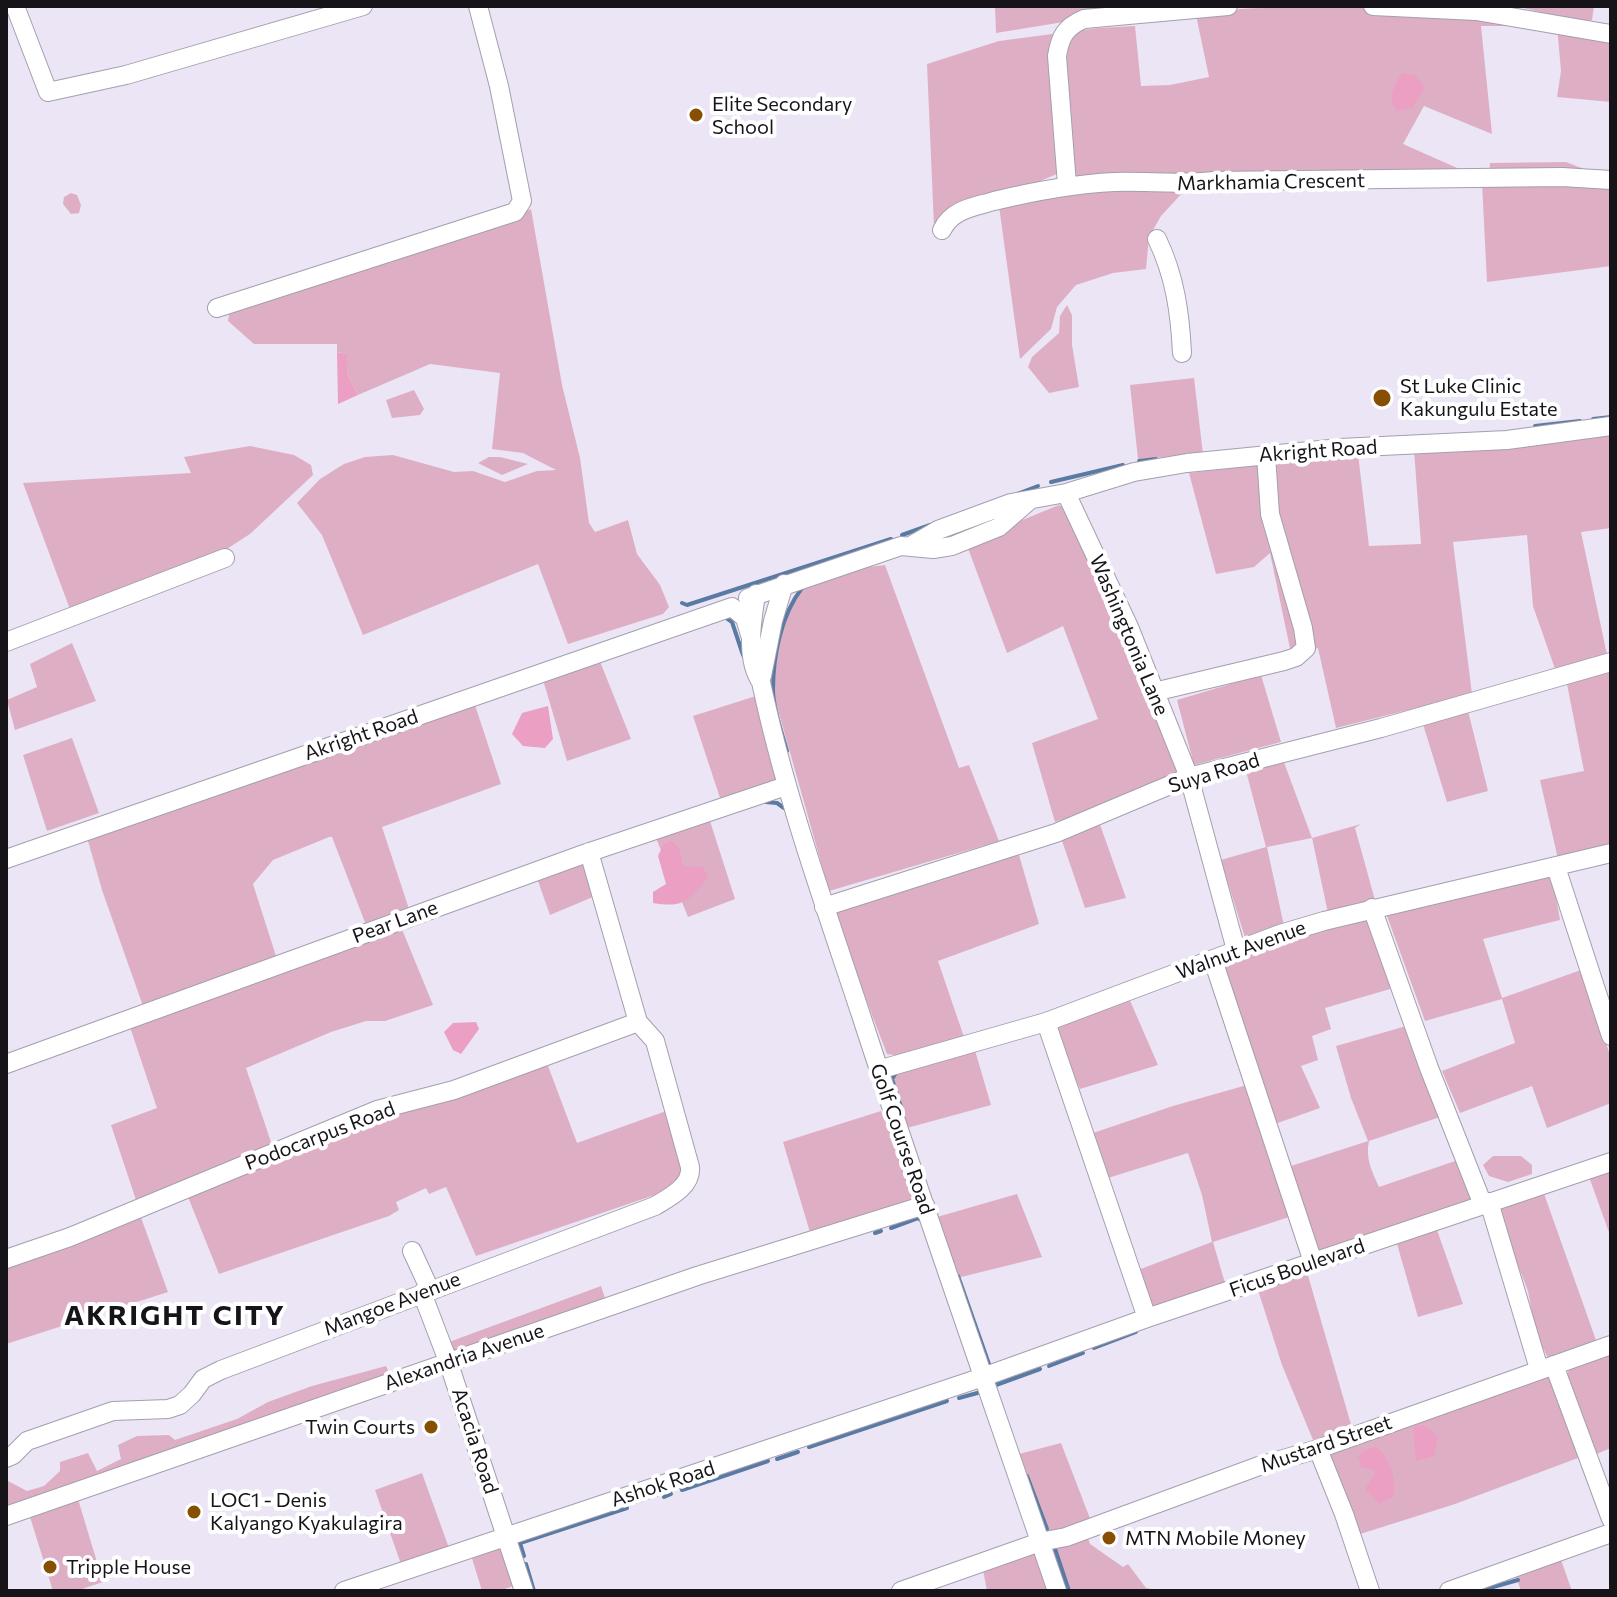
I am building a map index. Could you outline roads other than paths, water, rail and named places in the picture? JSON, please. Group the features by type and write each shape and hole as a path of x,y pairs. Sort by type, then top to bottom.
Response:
{"street":[{"path":"15,6 48,92 126,75 363,6"},
{"path":"217,308 515,212 522,201 499,86 478,6"},
{"path":"1067,185 1057,56 1060,38 1066,30 1084,19 1228,6"},
{"path":"1373,6 1491,13 1611,34"},
{"name":"Markhamia Crescent","path":"942,230 946,221 965,209 1067,185 1562,177 1611,180"},
{"path":"1157,239 1176,292 1182,353"},
{"name":"Akright Road","path":"6,859 716,612 784,584 912,545 938,530 1011,503 1066,493 1134,472 1187,463 1340,448 1507,440 1611,426"},
{"path":"1154,692 1206,682 1296,657 1306,648 1270,514 1266,455"},
{"name":"Washingtonia Lane","path":"1066,493 1129,627 1189,777 1236,950"},
{"path":"6,642 225,558"},
{"name":"Golf Course Road","path":"761,682 784,584"},
{"name":"Golf Course Road","path":"756,594 751,638 755,672 761,682 786,786 878,1070 1057,1591"},
{"path":"716,612 732,607 739,611 745,618 751,638"},
{"name":"Suya Road","path":"824,907 1056,833 1189,777 1381,728 1611,662"},
{"name":"Pear Lane","path":"6,1064 589,852 786,786"},
{"path":"589,852 638,1022"},
{"name":"Walnut Avenue","path":"878,1070 1046,1022 1280,934 1372,908 1611,853"},
{"path":"1556,867 1611,1036"},
{"path":"1372,908 1429,1068 1486,1204 1546,1367 1611,1519"},
{"path":"1213,960 1313,1262"},
{"name":"Mangoe Avenue","path":"6,1458 27,1441 113,1411 168,1409 180,1405 208,1376 655,1206 681,1188 691,1174 655,1041 638,1022"},
{"name":"Podocarpus Road","path":"6,1259 70,1237 377,1110 454,1090 638,1022"},
{"path":"1046,1022 1147,1318"},
{"name":"Ficus Boulevard","path":"983,1377 1147,1318 1611,1162"},
{"name":"Alexandria Avenue","path":"6,1516 697,1276 925,1205"},
{"name":"Acacia Road","path":"412,1251 524,1591"},
{"name":"Mustard Street","path":"901,1591 1040,1542 1066,1537 1259,1466 1318,1449 1611,1345"},
{"name":"Ashok Road","path":"344,1591 983,1377"},
{"path":"1318,1449 1370,1591"},
{"path":"1449,1591 1611,1533"}],"waterway":[{"path":"1593,419 1611,417"},
{"path":"1535,426 1580,421"},
{"path":"1139,461 1156,459"},
{"path":"1051,482 1123,465"},
{"path":"1017,494 1038,486"},
{"path":"902,535 930,525"},
{"path":"682,603 687,605 891,539"},
{"path":"787,751 776,713 773,677 784,623 802,588"},
{"path":"725,617 732,622 743,655"},
{"path":"766,802 777,803 784,808"},
{"path":"896,1073 892,1079 902,1110"},
{"path":"891,1228 918,1218 921,1220"},
{"path":"875,1233 881,1231"},
{"path":"958,1276 990,1367"},
{"path":"1094,1348 1136,1332"},
{"path":"1049,1366 1083,1353"},
{"path":"996,1385 1040,1369"},
{"path":"959,1398 981,1392 982,1395"},
{"path":"809,1447 947,1401"},
{"path":"777,1459 798,1452"},
{"path":"682,1490 768,1461"},
{"path":"1027,1476 1047,1529"},
{"path":"664,1497 671,1494"},
{"path":"524,1556 520,1543 627,1508"},
{"path":"1055,1549 1069,1591"},
{"path":"526,1564 534,1591"},
{"path":"1486,1589 1518,1580"}],"place":[{"name":"Elite Secondary School","path":"696,115"},
{"name":"St Luke Clinic Kakungulu Estate","path":"1382,398"},
{"name":"Twin Courts","path":"431,1427"},
{"name":"LOC1 - Denis Kalyango Kyakulagira","path":"194,1512"},
{"name":"MTN Mobile Money","path":"1109,1538"},
{"name":"Tripple House","path":"50,1567"}],"district":[{"name":"AKRIGHT CITY","path":"175,1316"}]}
